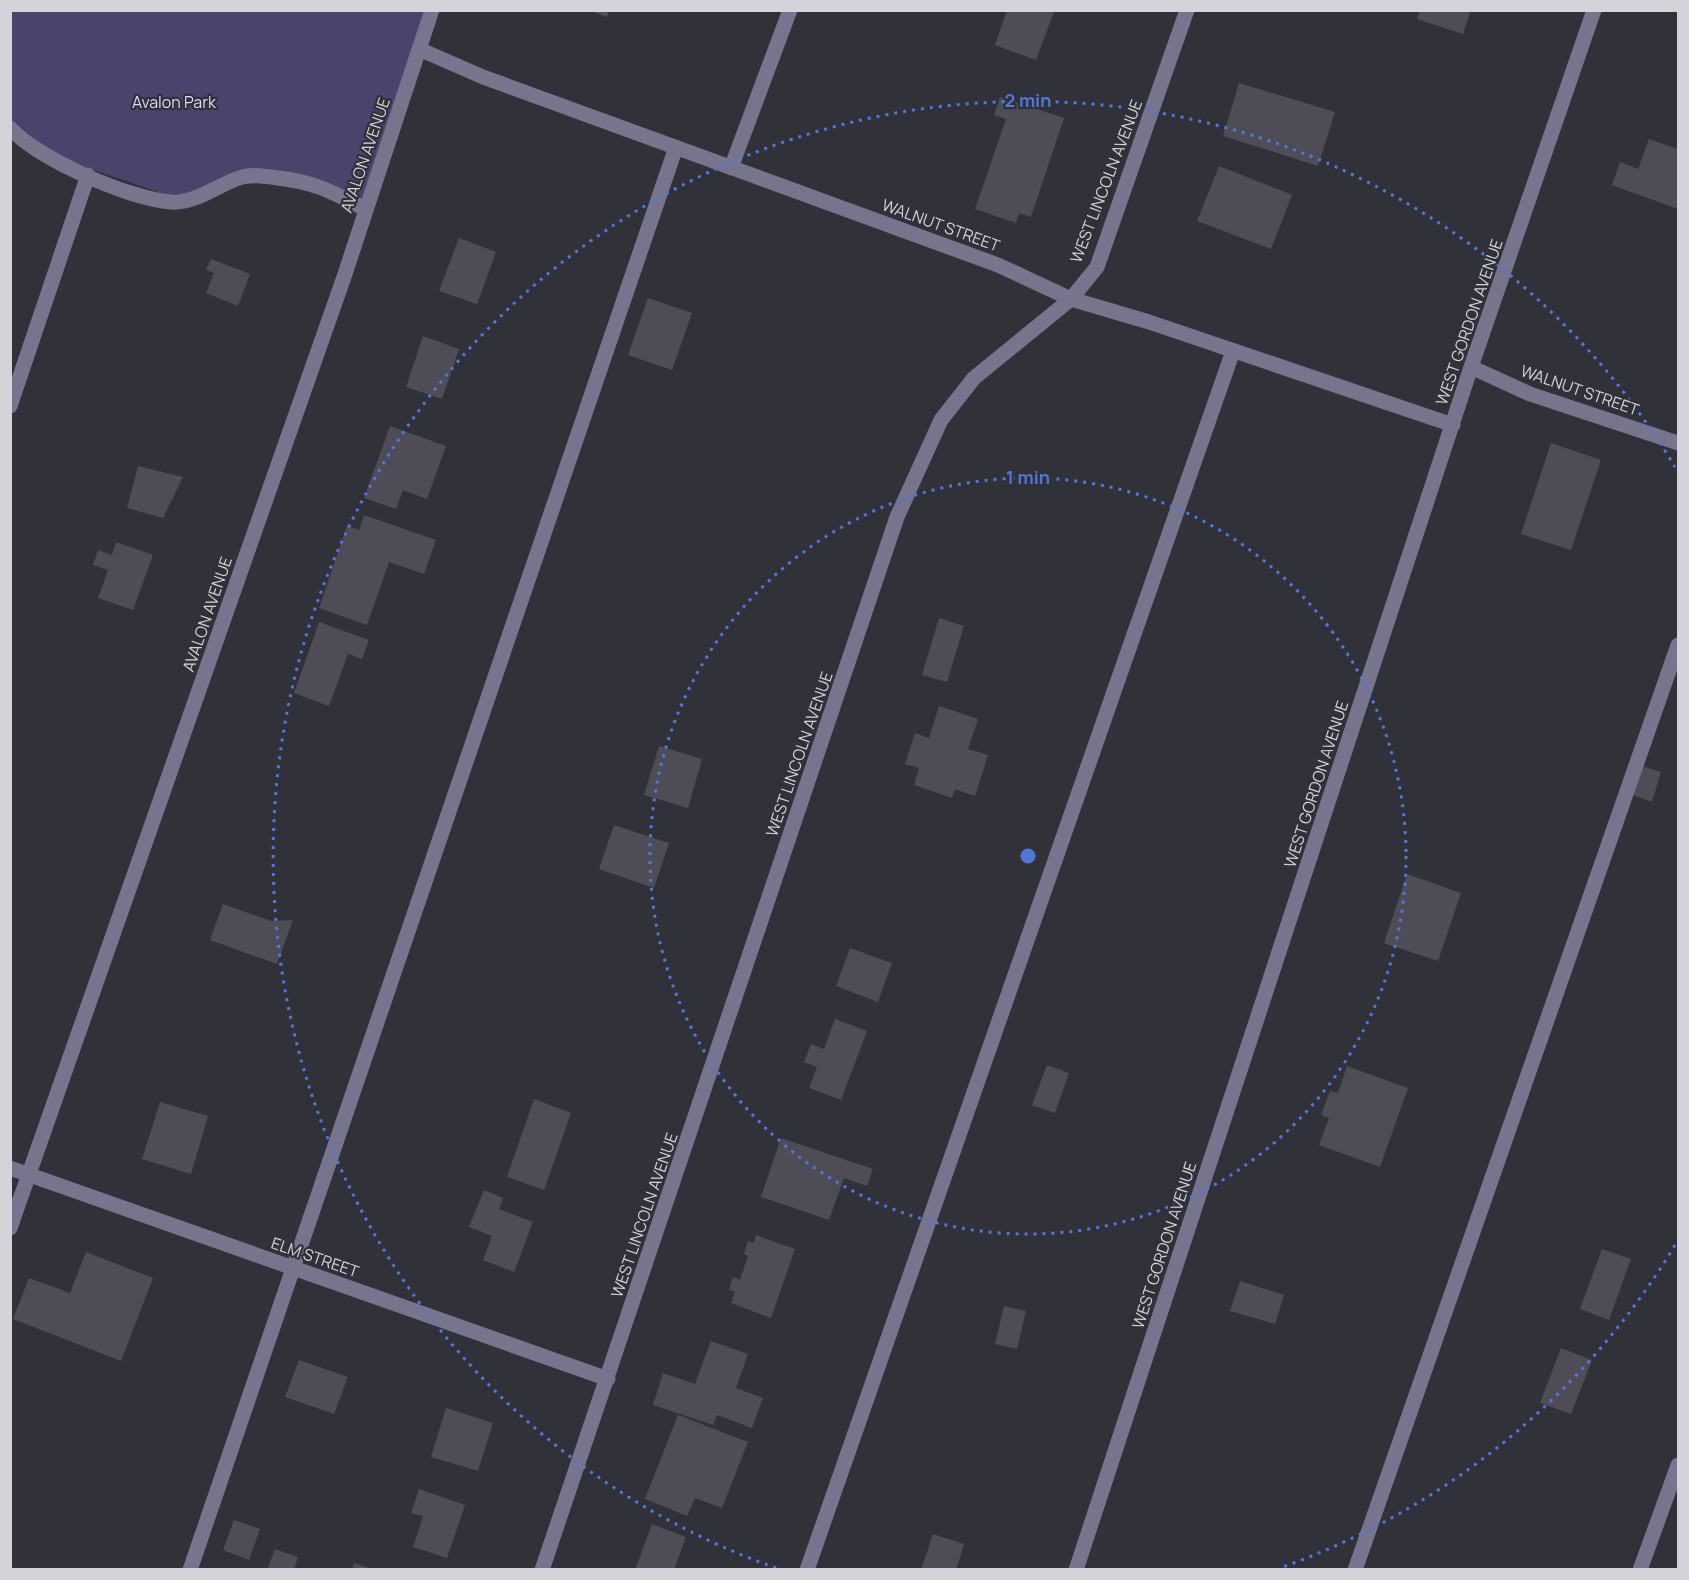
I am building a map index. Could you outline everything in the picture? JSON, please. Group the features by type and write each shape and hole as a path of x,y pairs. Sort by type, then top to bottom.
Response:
{"street":[{"name":"AVALON AVENUE","path":"10,1228 340,288 432,10"},
{"path":"731,168 790,10"},
{"name":"WEST LINCOLN AVENUE","path":"542,1569 897,517 941,420 974,378 1071,299 1097,267 1187,10"},
{"name":"WEST GORDON AVENUE","path":"1080,1568 1471,367 1594,10"},
{"name":"WALNUT STREET","path":"420,50 483,77 998,265 1071,299 1149,322 1452,425"},
{"path":"10,128 20,138 59,163 125,191 171,202 192,198 250,175 319,184 365,209"},
{"path":"190,1569 676,147"},
{"path":"10,406 88,175"},
{"path":"807,1569 1233,351"},
{"name":"WALNUT STREET","path":"1471,367 1530,394 1678,443"},
{"path":"1355,1569 1678,645"},
{"name":"ELM STREET","path":"10,1168 88,1198 608,1379"},
{"path":"1640,1569 1678,1465"}],"green space":[{"name":"Avalon Park","path":"10,11 428,11 363,201 245,171 191,193 170,196 62,159 11,122"}],"building":[{"path":"588,10 609,10 607,17"},
{"path":"1007,10 1054,12 1036,60 995,45"},
{"path":"1420,10 1471,10 1463,34 1417,19"},
{"path":"1239,83 1335,112 1318,166 1223,136"},
{"path":"1000,97 1064,118 1031,217 1019,213 1016,223 975,209 1006,119 994,115"},
{"path":"1649,139 1678,149 1678,209 1612,185 1620,162 1638,169"},
{"path":"1219,166 1292,195 1271,249 1197,221"},
{"path":"459,238 496,252 477,304 439,291"},
{"path":"211,259 250,274 238,306 206,293 214,273 206,270"},
{"path":"648,298 692,313 672,370 628,355"},
{"path":"423,336 459,349 442,399 406,387"},
{"path":"390,426 446,446 427,499 403,490 396,509 364,498"},
{"path":"1551,443 1601,460 1571,550 1521,534"},
{"path":"138,466 183,477 163,518 127,508"},
{"path":"364,515 436,540 424,574 389,562 367,625 319,608 347,526 359,530"},
{"path":"116,542 153,555 133,610 98,598 108,570 93,565 98,550 112,555"},
{"path":"939,618 964,626 947,682 922,675"},
{"path":"319,622 369,640 362,659 348,654 329,706 294,693"},
{"path":"939,706 978,719 968,749 988,755 975,796 955,789 952,798 914,785 919,768 905,764 915,733 929,738"},
{"path":"659,746 702,759 688,808 644,795"},
{"path":"1642,766 1661,772 1652,802 1633,795"},
{"path":"614,825 669,843 654,888 599,869"},
{"path":"1407,874 1461,893 1438,961 1384,943"},
{"path":"223,904 271,921 293,920 277,964 210,940"},
{"path":"850,948 892,963 878,1002 836,986"},
{"path":"835,1019 867,1031 841,1100 809,1088 817,1067 804,1062 811,1044 824,1049"},
{"path":"1047,1065 1069,1073 1055,1113 1032,1105"},
{"path":"1347,1066 1408,1088 1380,1167 1319,1145 1329,1118 1321,1115 1330,1091 1338,1093"},
{"path":"534,1099 571,1113 544,1190 507,1177"},
{"path":"160,1102 208,1116 191,1174 142,1159"},
{"path":"781,1138 873,1169 867,1186 844,1178 829,1220 761,1197"},
{"path":"484,1190 503,1198 499,1209 533,1222 514,1272 483,1260 492,1236 469,1227"},
{"path":"756,1235 795,1249 771,1318 731,1303 735,1292 729,1290 733,1277 740,1280 748,1256 744,1254 748,1241 754,1243"},
{"path":"1602,1249 1631,1259 1609,1320 1580,1309"},
{"path":"86,1252 153,1278 121,1361 13,1319 29,1278 70,1293"},
{"path":"1240,1281 1284,1295 1275,1324 1230,1311"},
{"path":"1004,1306 1026,1311 1017,1349 995,1344"},
{"path":"711,1341 748,1354 736,1388 763,1398 752,1428 717,1415 713,1425 653,1405 663,1373 695,1384"},
{"path":"1561,1348 1592,1360 1571,1414 1540,1403"},
{"path":"299,1360 348,1377 334,1414 285,1397"},
{"path":"446,1408 493,1423 478,1471 431,1457"},
{"path":"678,1415 748,1442 722,1508 695,1498 687,1516 645,1499"},
{"path":"419,1489 465,1505 447,1558 413,1547 423,1516 411,1513"},
{"path":"234,1520 260,1529 249,1560 223,1550"},
{"path":"652,1524 686,1537 674,1570 635,1570"},
{"path":"933,1534 964,1544 956,1570 921,1570"},
{"path":"275,1549 298,1557 294,1570 267,1570"},
{"path":"354,1563 372,1569 372,1570 352,1570"}]}
